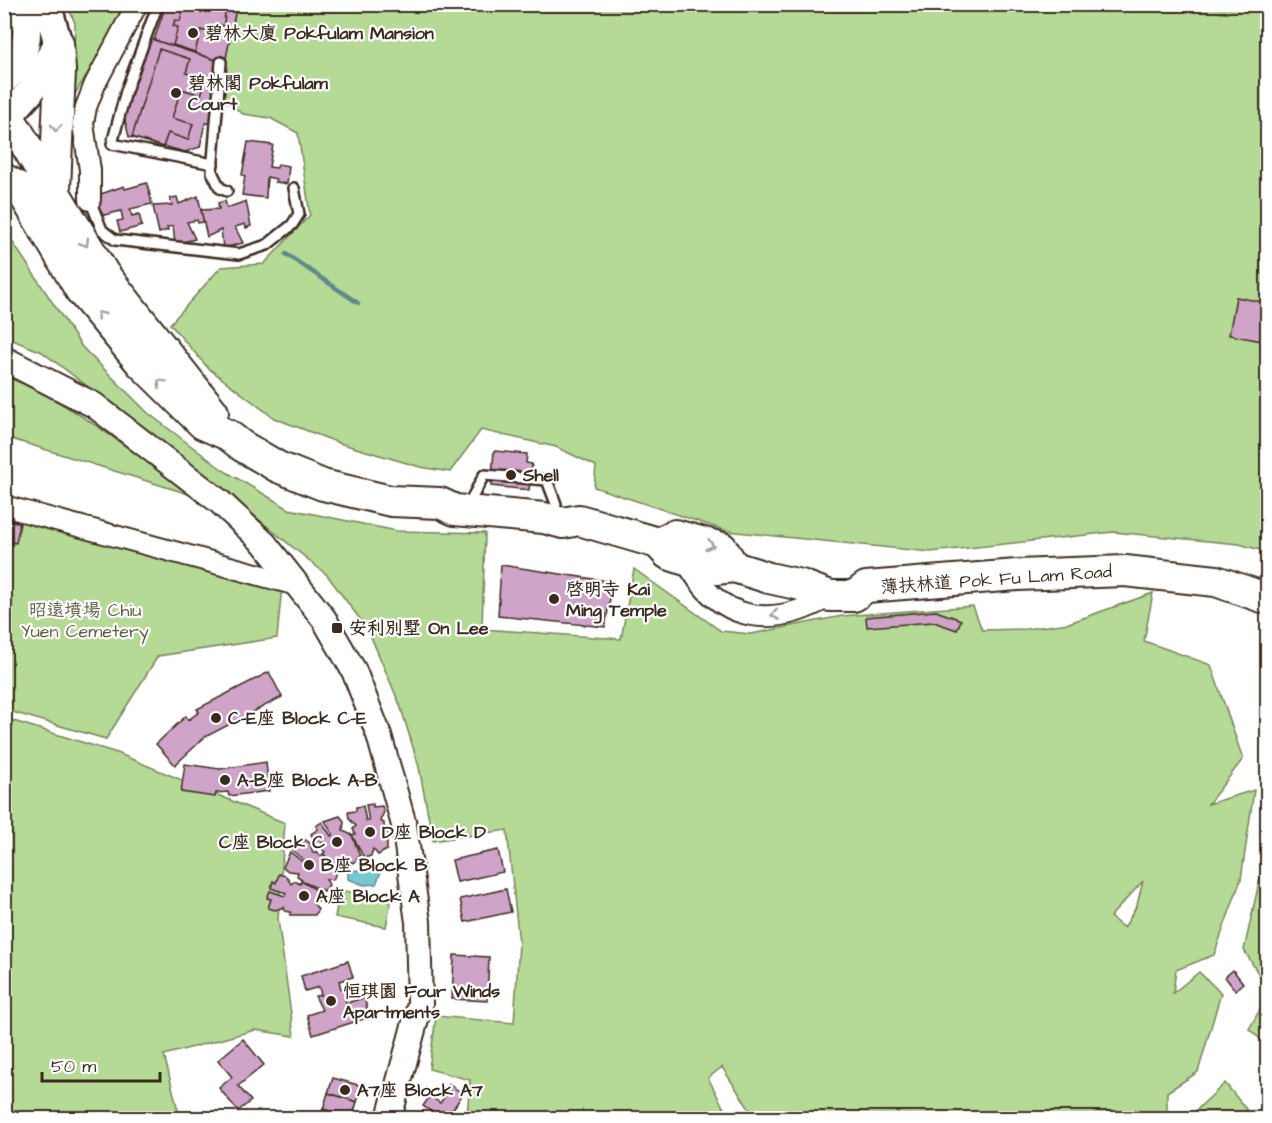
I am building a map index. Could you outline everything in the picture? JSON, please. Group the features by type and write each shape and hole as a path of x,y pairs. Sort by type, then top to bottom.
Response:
{"main road":[{"path":"4,80 18,65 25,45 26,20 22,4"},
{"path":"47,4 58,43 60,70 55,193"},
{"path":"6,122 30,92 58,43"},
{"name":"薄扶林道 Pok Fu Lam Road","path":"6,122 18,165 12,183 81,291 119,338 203,423 228,435 242,446 278,466 323,485 391,501 440,503 455,510 544,518 563,523 568,512"},
{"name":"薄扶林道 Pok Fu Lam Road","path":"6,122 55,193 104,274 210,407 228,435"},
{"name":"薄扶林道 Pok Fu Lam Road","path":"440,503 459,493 568,512 658,543 668,554 686,560 716,569 734,567 801,585 830,596 854,596 866,586"},
{"name":"薄扶林道 Pok Fu Lam Road","path":"658,543 675,535 722,548 734,567"},
{"name":"薄扶林道 Pok Fu Lam Road","path":"1125,571 1150,557 1170,557 1223,562 1268,577"},
{"name":"薄扶林道 Pok Fu Lam Road","path":"801,585 832,578 854,580 866,586 1017,575 1125,571 1216,581 1268,599"}],"street":[{"path":"90,200 83,124 87,107 95,84 137,4"},
{"path":"4,359 94,405 220,502 264,543 324,619 354,671 379,735 404,825 414,879 420,947 420,1004 389,1119"},
{"path":"4,506 297,585"},
{"path":"686,560 696,581 724,606 759,618 806,610 830,596"}],"lane":[{"path":"158,4 126,91 112,144 213,164"},
{"path":"221,62 213,164 215,180 227,191"},
{"path":"90,200 102,230 115,240 239,254 267,245 292,225 298,214 294,188"}],"green space":[{"path":"5,4 8,7 11,35 5,44"},
{"path":"67,5 128,5 72,100 75,23"},
{"path":"229,5 1267,5 1268,493 1265,515 1267,552 1239,544 1113,532 931,552 727,531 594,487 596,466 556,447 481,430 450,472 420,467 339,443 274,418 208,368 170,324 221,267 264,264 310,215 298,133 270,118 243,114 224,100"},
{"path":"4,229 82,347 148,413 223,470 289,509 397,531 485,533 482,629 621,639 634,569 721,631 751,634 842,616 973,606 982,630 1026,629 1069,623 1153,593 1144,641 1211,665 1243,759 1208,804 1254,790 1241,879 1214,955 1176,970 1173,993 1199,972 1221,993 1198,1072 1167,1092 1167,1118 755,1118 722,1067 708,1078 729,1118 474,1118 467,1116 470,1080 429,1069 436,1016 514,1023 519,943 507,830 433,841 419,767 400,705 368,630 327,575 199,471 42,352 5,337","holes":["1143,881 1137,905 1124,928 1110,917"]},
{"path":"4,376 30,387 80,415 195,496 5,437"},
{"name":"昭遠墳場 Chiu Yuen Cemetery","path":"4,514 282,586 277,638 158,656 106,739 5,710"},
{"path":"4,718 117,753 285,823 278,919 294,1036 255,1030 164,1055 180,1118 5,1118"},
{"path":"1267,846 1267,988 1244,950"},
{"path":"340,890 391,900 386,927 335,917"},
{"path":"1267,997 1267,1045 1249,1029"},
{"path":"1225,1083 1250,1114 1249,1118 1188,1118"}],"water":[{"path":"367,863 379,866 381,872 376,884 364,885 348,879 348,871 361,870"}],"building":[{"name":"碧林大廈 Pokfulam Mansion","path":"166,4 237,4 225,63 154,40"},
{"path":"184,4 209,4 225,10 224,26 220,25 217,35 201,30 195,52 173,45 178,27 173,26 175,20 180,21"},
{"name":"碧林閣 Pokfulam Court","path":"148,38 225,63 218,124 205,123 200,147 185,152 129,137 124,117"},
{"path":"159,49 190,59 186,73 206,80 201,95 181,89 172,118 193,124 188,140 168,133 163,147 132,137"},
{"path":"248,142 273,145 269,167 277,168 278,164 289,166 287,184 275,182 276,179 267,177 266,198 242,195 245,176 242,175"},
{"path":"147,183 152,204 130,209 132,216 139,214 142,226 120,232 117,221 123,220 121,211 100,216 95,196 124,186 125,189"},
{"path":"198,196 204,222 198,223 197,220 187,222 195,239 175,244 173,226 159,233 153,206 172,205 170,198 177,197 179,204"},
{"path":"225,201 227,208 246,201 251,226 246,228 245,224 235,227 243,243 223,248 221,230 207,237 201,210 219,209 218,203"},
{"path":"1236,297 1268,303 1268,342 1229,335"},
{"name":"Shell","path":"494,451 527,454 526,463 532,464 529,490 491,486"},
{"path":"4,519 20,523 16,543 4,541"},
{"name":"啓明寺 Kai Ming Temple","path":"501,565 613,582 605,627 498,616"},
{"path":"936,611 961,620 957,630 934,622 867,627 866,617"},
{"name":"C-E座 Block C-E","path":"269,672 282,697 205,737 175,765 156,744 186,716 188,720 199,712 197,709"},
{"name":"A-B座 Block A-B","path":"266,762 269,791 229,796 228,792 216,793 215,797 181,792 185,764 220,769"},
{"name":"D座 Block D","path":"373,804 373,807 382,806 384,812 380,821 384,823 384,828 387,828 387,850 378,855 373,849 371,856 364,858 352,835 355,834 353,829 356,826 349,819 348,812 356,811 356,807 363,806 366,821 369,821 366,805"},
{"name":"C座 Block C","path":"340,816 344,821 343,831 352,835 360,856 353,863 347,860 347,867 341,871 323,854 325,852 321,848 323,843 314,840 311,834 322,822 331,836 333,835 325,821"},
{"name":"B座 Block B","path":"304,839 310,843 313,853 317,851 320,856 323,854 337,870 333,880 326,879 329,885 324,891 301,881 302,879 297,876 298,872 288,871 283,867 290,852 303,862 304,860 292,850"},
{"path":"498,850 503,872 457,882 452,860"},
{"name":"A座 Block A","path":"279,874 286,876 291,884 295,881 300,884 301,881 320,892 322,899 313,903 318,909 315,915 290,915 291,912 285,911 284,907 275,910 268,908 271,899 267,898 270,891 285,896 286,893 271,888 273,881 276,883"},
{"path":"506,889 511,912 465,922 460,899"},
{"path":"454,955 489,957 487,1001 452,999"},
{"name":"恒琪園 Four Winds Apartments","path":"348,961 353,977 339,981 341,989 345,988 346,1003 364,998 370,1017 313,1035 307,1015 322,1010 315,996 321,995 319,987 305,991 301,976"},
{"path":"1233,970 1243,983 1235,990 1225,977"},
{"path":"243,1039 264,1065 238,1086 251,1101 238,1111 219,1088 232,1077 218,1060"},
{"name":"A7座 Block A7","path":"333,1078 362,1086 357,1102 328,1093"},
{"path":"449,1084 463,1094 447,1118 430,1118 433,1113 423,1106 430,1096 440,1103 448,1092 444,1090"},
{"path":"328,1093 357,1102 352,1118 323,1109"},
{"path":"323,1109 352,1118 320,1118"}],"waterway":[{"path":"286,254 358,303"}],"place":[{"name":"碧林大廈 Pokfulam Mansion","path":"193,33"},
{"name":"碧林閣 Pokfulam Court","path":"176,93"},
{"name":"Shell","path":"511,475"},
{"name":"啓明寺 Kai Ming Temple","path":"554,599"},
{"name":"安利別墅 On Lee","path":"337,628"},
{"name":"C-E座 Block C-E","path":"216,718"},
{"name":"A-B座 Block A-B","path":"225,780"},
{"name":"D座 Block D","path":"370,832"},
{"name":"C座 Block C","path":"337,842"},
{"name":"B座 Block B","path":"309,865"},
{"name":"A座 Block A","path":"304,896"},
{"name":"恒琪園 Four Winds Apartments","path":"331,1001"},
{"name":"A7座 Block A7","path":"345,1090"}]}
